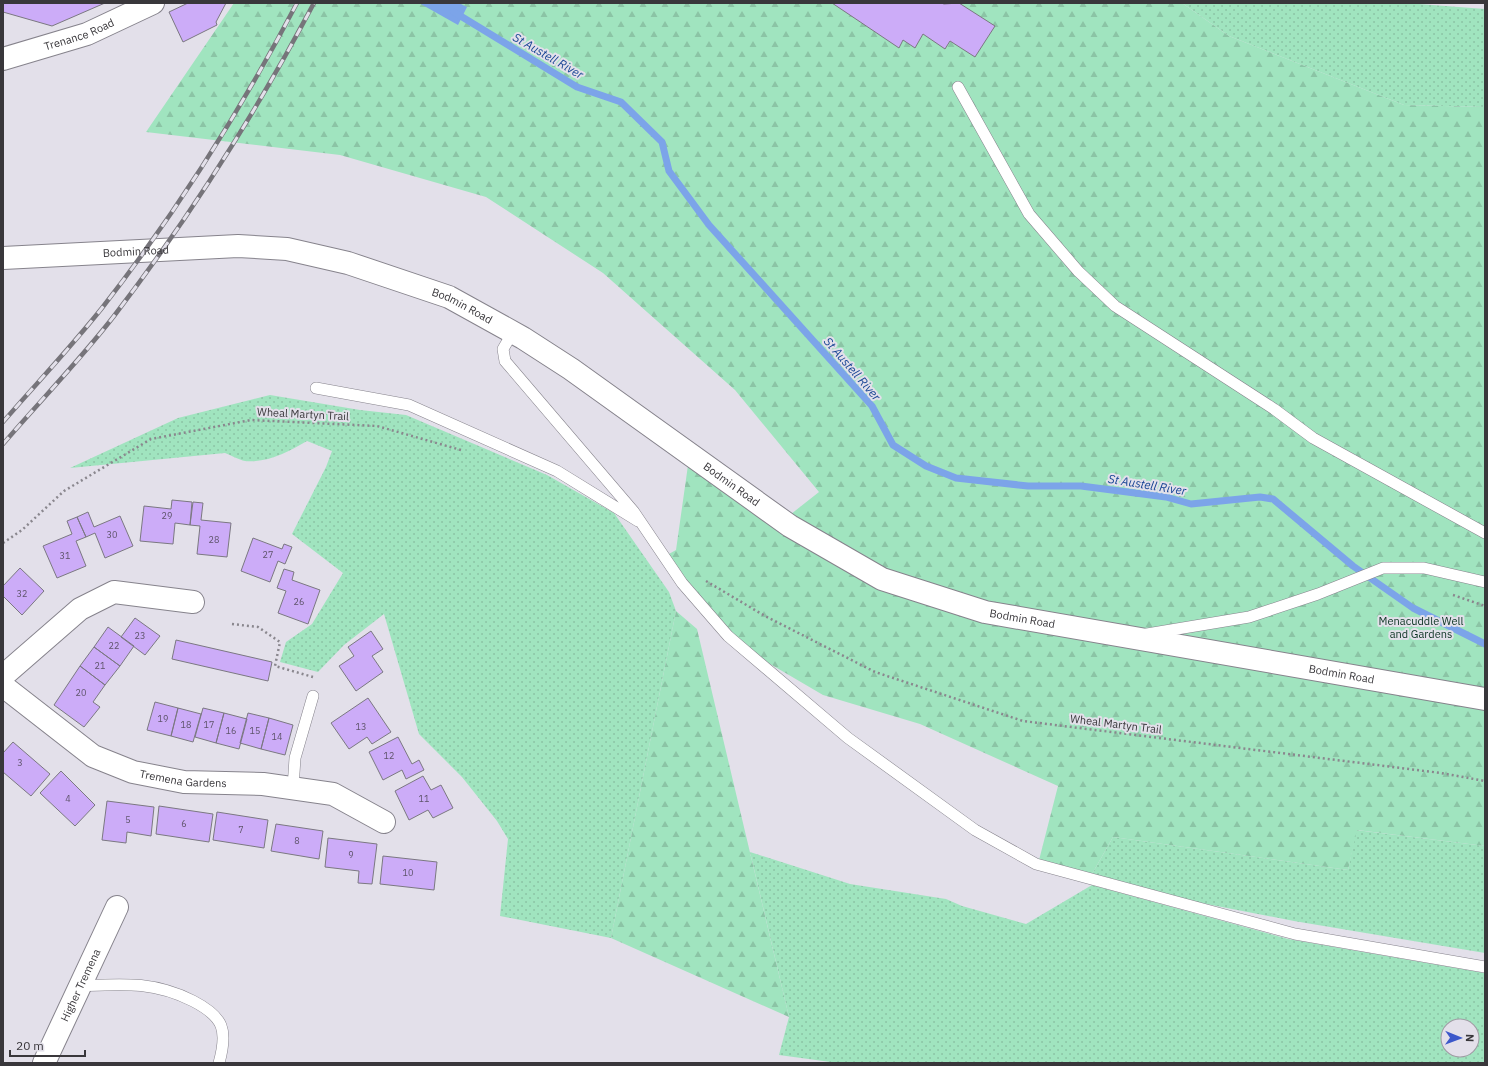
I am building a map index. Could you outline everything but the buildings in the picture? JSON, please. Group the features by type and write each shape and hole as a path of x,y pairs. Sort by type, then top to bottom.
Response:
{"main road":[{"name":"Trenance Road","path":"4,56 87,34 149,4"},
{"name":"Bodmin Road","path":"3,258 238,246 287,249 348,263 449,297 513,332 571,370 790,526 882,579 985,612 1485,700"},
{"path":"3,676 80,608 114,592 192,602"},
{"name":"Tremena Gardens","path":"3,686 93,756 133,772 184,782 263,784 333,794 384,822"},
{"name":"Higher Tremena","path":"44,1063 117,906"}],"lane":[{"path":"958,87 1029,214 1078,271 1115,306 1274,409 1313,438 1485,533"},
{"path":"513,332 503,349 505,361 634,512 682,583 734,641 848,738 975,830 1036,864 1295,934 1485,967"},
{"path":"316,388 409,405 557,471 642,524"},
{"path":"1125,637 1249,617 1318,594 1383,568 1424,568 1485,582"},
{"path":"293,788 295,758 313,696"},
{"path":"79,986 138,984 164,989 195,1002 212,1012 222,1027 224,1045 219,1063"}],"path":[{"name":"Wheal Martyn Trail","path":"3,543 22,530 64,491 151,438 251,420 377,426 465,451"},
{"name":"Wheal Martyn Trail","path":"765,616 874,672 1023,721 1441,773 1485,781"},
{"path":"232,624 258,627 280,642 275,666 313,677"}],"green space":[{"name":"Menacuddle Well and Gardens","path":"234,3 1182,3 1229,36 1404,105 1485,107 1485,846 1357,830 1348,870 1113,837 1088,881 1037,868 1058,786 920,724 823,695 722,636 660,559 676,550 690,451 786,518 819,492 735,390 603,273 486,197 340,155 146,132"},
{"path":"1182,3 1406,3 1485,9 1485,107 1404,105 1229,36"},
{"path":"270,395 360,410 406,415 547,475 614,513 669,592 676,611 611,938 500,916 508,839 497,821 462,777 419,734 384,614 344,645 318,672 280,662 286,642 312,624 343,573 292,534 326,467 332,451 307,441 278,456 262,460 245,461 225,453 70,468 178,418"},
{"path":"676,611 697,629 789,1017 611,938"},
{"path":"1356,830 1485,846 1485,953 1294,921 1088,881 1113,837 1348,870"},
{"path":"750,852 850,884 946,899 962,906 1026,924 1092,885 1288,939 1485,973 1485,1063 838,1063 779,1055 789,1017"}],"water":[{"path":"419,3 459,3 467,7 458,25"}],"waterway":[{"name":"St Austell River","path":"454,12 577,87 621,102 662,142 669,171 709,225 872,406 893,445 926,466 956,478 1028,486 1081,486 1166,497 1191,504 1260,497 1273,499 1353,566 1413,608 1485,644"}],"railway":[{"path":"3,422 90,323 156,235 230,121 276,43 297,3"},
{"path":"3,444 101,332 169,241 245,125 314,3"}]}
